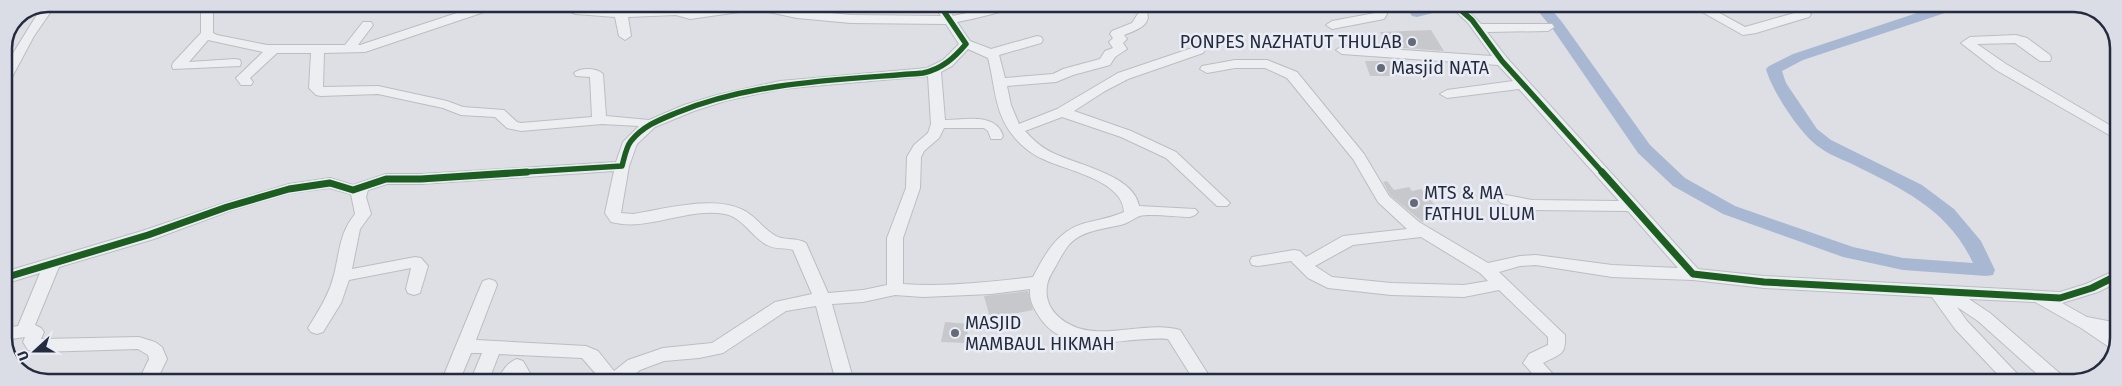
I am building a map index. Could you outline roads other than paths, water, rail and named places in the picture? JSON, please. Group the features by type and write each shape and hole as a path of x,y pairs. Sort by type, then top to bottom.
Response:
{"street":[{"path":"207,12 207,34 178,64 178,67 235,63"},
{"path":"207,34 213,38 229,42 274,49 349,49 372,46 456,12"},
{"path":"602,12 621,14 652,12"},
{"path":"681,12 690,15 709,12"},
{"path":"791,12 851,19 949,20 974,12"},
{"path":"944,12 966,44 991,54 995,59 998,83 1005,110 1016,130 1047,156 1110,181 1123,191 1133,211"},
{"path":"12,65 44,13"},
{"path":"1332,25 1380,16 1380,13"},
{"path":"1462,13 1477,28 1502,61 1693,274"},
{"path":"1709,13 1742,31 1752,30 1804,14"},
{"path":"621,14 625,36"},
{"path":"998,83 1051,80 1104,62 1110,54 1121,49 1116,42 1120,38 1116,34 1137,26 1143,19 1143,15"},
{"path":"349,49 367,25"},
{"path":"1477,28 1548,27"},
{"path":"2046,58 2023,41 2016,39 1970,40 1967,43 2009,72 2109,131"},
{"path":"991,54 1038,40"},
{"path":"843,373 822,298 800,247 796,244 773,242 740,214 728,209 708,208 633,219 616,218 613,213 622,166 630,142 650,124 689,108 760,89 934,72 948,65 966,44"},
{"path":"246,82 242,79 274,49"},
{"path":"318,50 316,88 321,92 378,90 447,105 461,111 499,114 512,125 521,128 600,120 639,121 650,124"},
{"path":"1016,130 1062,112 1123,76 1199,50"},
{"path":"1342,50 1502,61"},
{"path":"1207,69 1234,64 1267,64 1292,75 1359,157 1383,199 1390,207 1424,232 1486,269 1556,335 1557,348 1535,359 1532,363 1543,374"},
{"path":"895,289 894,246 897,232 911,195 915,155 936,134 938,124 934,72"},
{"path":"581,73 596,74 600,120"},
{"path":"1447,94 1524,84"},
{"path":"1062,112 1126,134 1171,155 1222,203"},
{"path":"938,124 986,124 994,129 996,136"},
{"path":"13,275 289,189 330,183 349,189 386,179 421,179 622,166"},
{"path":"317,328 333,303 342,276 352,228 362,214 358,197 361,187"},
{"path":"1506,200 1532,205 1631,206"},
{"path":"1133,211 1190,212"},
{"path":"1133,211 1132,215 1123,220 1089,227 1063,241 1039,282 1040,301 1048,318 1058,327 1076,334 1125,335 1163,332 1174,334 1199,374"},
{"path":"1304,265 1349,240 1424,232"},
{"path":"1258,261 1289,255 1298,258 1314,274 1328,282 1391,289 1464,291 1502,284"},
{"path":"1486,269 1520,261 1536,260 1612,271 1693,274 1764,282 2060,298 2070,296 2109,279"},
{"path":"342,276 415,262 420,266 414,289"},
{"path":"24,331 52,264"},
{"path":"623,373 634,365 670,354 699,352 717,348 781,306 822,298 863,296 895,289 922,291 991,288 1039,282"},
{"path":"453,373 489,284"},
{"path":"1942,291 1961,324 2008,374"},
{"path":"1942,291 1984,317 2049,374"},
{"path":"2037,297 2109,338"},
{"path":"2083,322 2109,327"},
{"path":"13,333 31,330 35,332 32,342 34,345 39,346 142,344 156,352 158,359 151,373"},
{"path":"464,346 586,352 592,356 607,373"},
{"path":"483,373 493,348"},
{"path":"510,373 517,366 521,373"}],"waterway":[{"path":"1547,13 1644,149 1679,182 1729,210 1850,253 1903,264 1986,270 1974,245 1948,213 1916,189 1825,144 1811,132 1778,83 1774,69 1798,57 1931,13"}],"place":[{"name":"PONPES NAZHATUT THULAB","path":"1412,42"},
{"name":"Masjid NATA","path":"1381,68"},
{"name":"MTS & MA FATHUL ULUM","path":"1414,203"},
{"name":"MASJID MAMBAUL HIKMAH","path":"955,333"}]}
